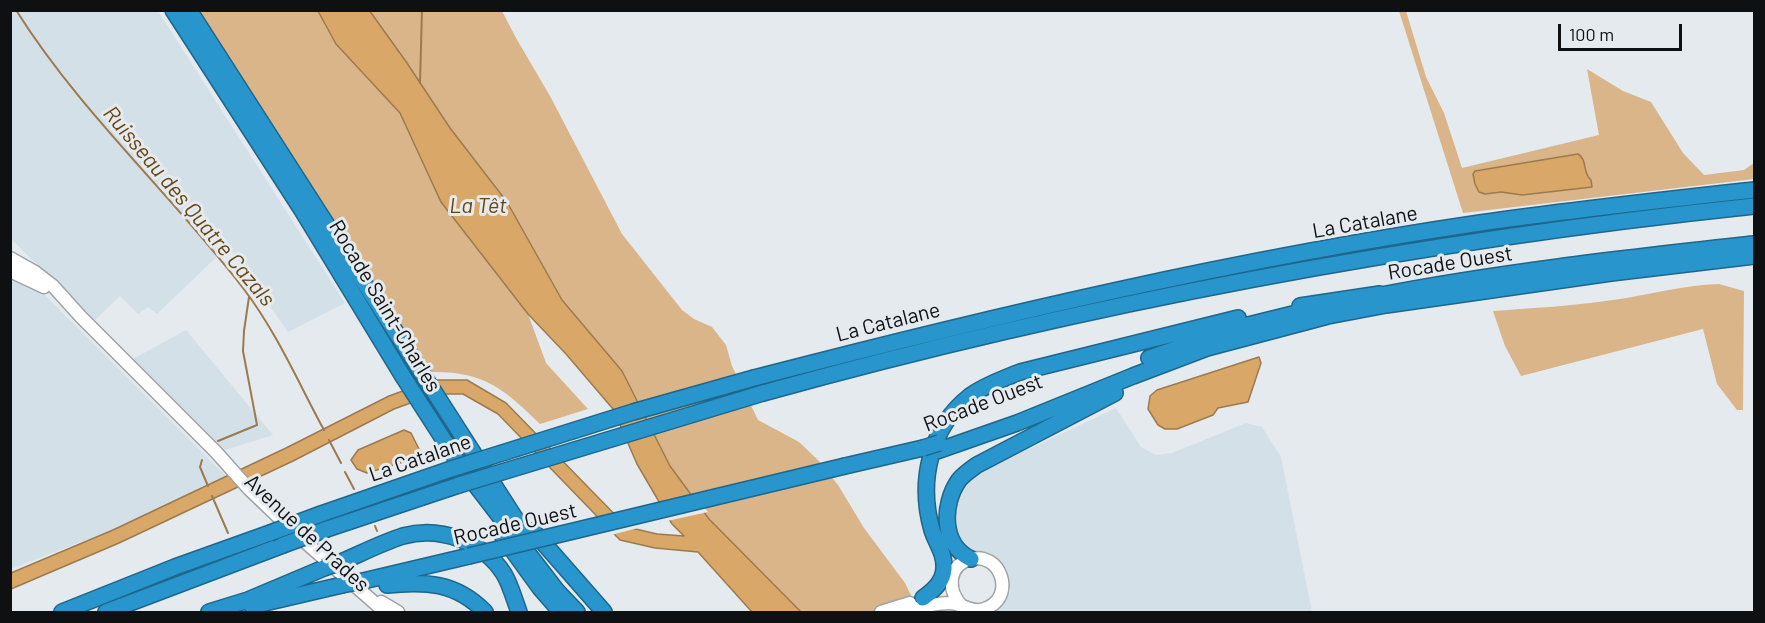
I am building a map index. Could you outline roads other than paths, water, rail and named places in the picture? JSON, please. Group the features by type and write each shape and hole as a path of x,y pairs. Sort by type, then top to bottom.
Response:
{"highway":[{"name":"Rocade Saint-Charles","path":"173,10 302,210 423,409 454,466 577,612"},
{"name":"Rocade Saint-Charles","path":"189,10 482,464 504,503 566,589 587,612"},
{"name":"La Catalane","path":"62,612 175,567 454,466 754,378 948,328 1221,269 1480,223 1755,190"},
{"name":"La Catalane","path":"106,612 327,529 459,485 763,393 950,344 1085,313 1344,262 1667,216 1755,206"},
{"name":"Rocade Ouest","path":"930,449 1157,355 1236,328 1413,289 1755,242"},
{"name":"Rocade Ouest","path":"224,612 374,584 930,449 1017,423 1133,375 1207,348 1328,316 1386,305 1611,273 1755,256"},
{"path":"925,602 941,581 944,569 943,555 932,530 927,500 926,477 930,456 941,428 956,408 971,395 992,383 1020,372 1261,313 1413,289"},
{"path":"970,559 962,555 955,547 947,522 947,508 958,481 977,465 1146,376 1193,358 1256,338 1430,300"},
{"path":"482,464 545,546 604,612"},
{"path":"454,466 514,553 561,612"},
{"path":"927,500 936,530 954,572"},
{"path":"209,612 248,600 405,536 427,532 448,535 468,543 492,559 505,576 519,612"},
{"name":"Rocade Ouest","path":"374,584 472,559"},
{"path":"374,584 419,581 439,585 456,591 485,612"},
{"name":"Rocade Ouest","path":"269,612 347,589"}],"main road":[{"name":"Avenue de Prades","path":"10,258 35,272 53,286 216,452 341,568 384,605 398,612"},
{"name":"Avenue de Prades","path":"10,271 39,284 81,317"},
{"name":"Avenue de Prades","path":"252,486 296,534 385,612"},
{"path":"881,612 925,602 951,603 975,611 983,610 992,606 999,599 1003,589 1002,579 995,566 983,559 970,559 962,563 943,589 925,602 903,612"},
{"path":"954,572 951,592 962,606"}],"water":[{"name":"La Têt","path":"369,10 450,128 507,202 562,300 622,371 670,466 709,519 801,612 752,612 698,552 655,548 620,540 498,414 463,394 435,394 394,409 293,461 119,543 11,589 11,573 113,530 389,396 433,380 467,380 506,403 627,527 657,534 684,536 672,524 637,464 613,409 528,314 441,202 400,113 336,44 318,11"},
{"path":"1578,154 1583,160 1592,187 1522,195 1501,192 1485,194 1479,192 1475,184 1473,174 1475,171"},
{"path":"1259,357 1261,363 1248,402 1218,408 1213,415 1177,429 1165,429 1158,425 1148,409 1150,396 1157,390"},
{"path":"404,430 411,433 421,453 420,457 367,473 357,469 351,460 358,450"}],"waterway":[{"name":"Ruisseau des Quatre Cazals","path":"16,10 68,83 215,253 255,304 324,430"},
{"path":"420,83 422,10"},
{"path":"218,441 257,425 243,351 249,297"},
{"path":"1754,339 1754,560"},
{"name":"Ruisseau des Quatre Cazals","path":"329,440 341,463"},
{"path":"202,460 200,467 208,486"},
{"name":"Ruisseau des Quatre Cazals","path":"345,472 354,489"},
{"path":"212,496 228,533"},
{"name":"Ruisseau des Quatre Cazals","path":"375,526 377,531"}]}
